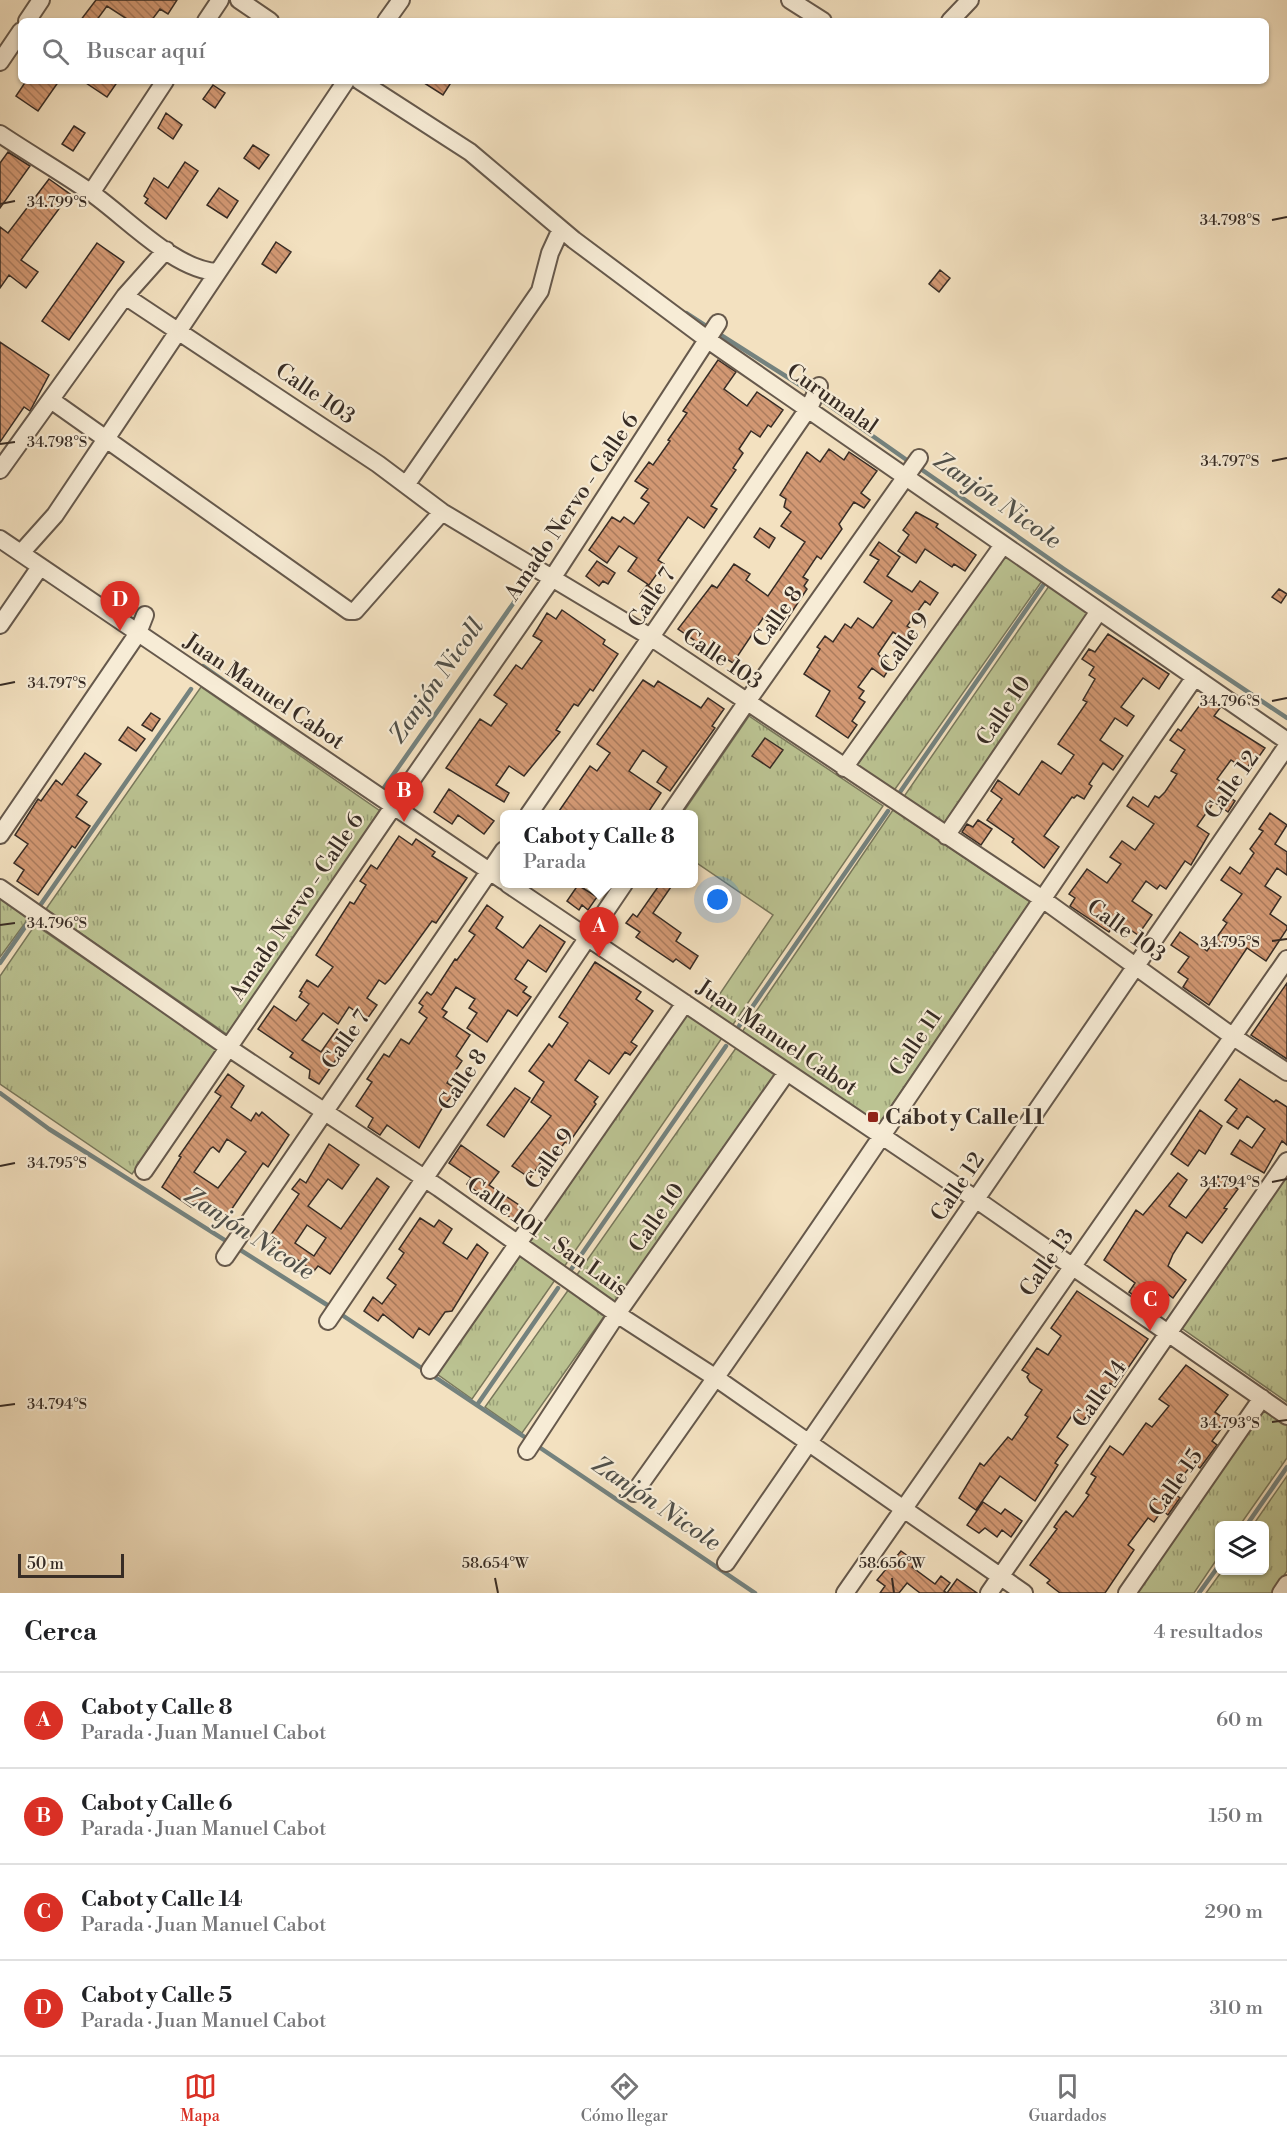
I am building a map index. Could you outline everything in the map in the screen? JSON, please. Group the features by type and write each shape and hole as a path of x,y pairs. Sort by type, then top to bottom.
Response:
{"street":[{"path":"29,18 41,0"},
{"path":"208,18 220,0"},
{"path":"239,0 266,18"},
{"path":"388,18 401,0"},
{"path":"790,0 818,18"},
{"path":"953,18 970,0"},
{"path":"0,62 18,35"},
{"path":"90,193 163,84"},
{"path":"21,553 56,515 344,84"},
{"name":"Curumalal","path":"365,84 470,152 561,229 708,340 1287,741"},
{"path":"0,134 90,193 166,250 197,270 218,272"},
{"path":"406,485 540,291 550,253 561,229"},
{"path":"0,470 125,296 166,250"},
{"name":"Calle 103","path":"125,296 179,330 442,512 554,577 652,639 1041,898 1134,966 1287,1072"},
{"name":"Amado Nervo - Calle 6","path":"144,1171 393,807 554,577 718,323"},
{"name":"Calle 7","path":"533,810 808,408 819,386"},
{"path":"51,400 349,611 355,611 442,512"},
{"name":"Calle 8","path":"673,810 746,702 920,458"},
{"name":"Juan Manuel Cabot","path":"0,539 500,878"},
{"name":"Calle 9","path":"844,768 1003,545"},
{"path":"0,625 40,567"},
{"name":"Calle 10","path":"946,836 1100,612"},
{"path":"0,834 138,633 145,615"},
{"name":"Calle 11","path":"634,1493 717,1378 1041,898 1195,677"},
{"name":"Calle 12","path":"726,1563 1287,746"},
{"name":"Calle 7","path":"226,1255 500,856"},
{"name":"Calle 101 - San Luis","path":"0,888 229,1048 424,1178 617,1314 717,1378 1024,1593"},
{"name":"Juan Manuel Cabot","path":"515,888 882,1135 1287,1416"},
{"name":"Calle 8","path":"328,1321 621,888"},
{"name":"Calle 13","path":"845,1593 1287,959"},
{"name":"Calle 9","path":"430,1370 685,1003"},
{"name":"Calle 10","path":"527,1451 617,1314 787,1072"},
{"name":"Calle 14","path":"989,1593 1287,1161"},
{"name":"Calle 15","path":"1127,1593 1262,1398"},
{"path":"1281,1593 1287,1584"}],"green space":[{"path":"1005,555 1042,581 893,792 856,766"},
{"path":"1049,586 1088,613 943,825 903,798"},
{"path":"201,687 383,813 228,1035 46,909"},
{"path":"749,716 883,806 732,1026 709,1010 773,915 698,864 698,810 685,810"},
{"path":"893,810 1030,902 879,1124 742,1032"},
{"path":"0,898 28,919 0,957"},
{"path":"35,925 218,1050 132,1174 0,1084 0,976"},
{"path":"687,1014 722,1038 564,1267 529,1243"},
{"path":"736,1048 775,1075 615,1303 576,1276"},
{"path":"1287,1176 1287,1402 1180,1327"},
{"path":"519,1256 555,1280 472,1399 437,1374"},
{"path":"569,1289 605,1315 522,1433 485,1407"},
{"path":"1264,1408 1287,1424 1287,1458 1243,1521 1215,1521 1215,1562 1194,1593 1137,1593"},
{"path":"1287,1476 1287,1571 1272,1593 1206,1593 1219,1575 1269,1575 1269,1521 1256,1521"}],"building":[{"path":"96,0 177,0 168,14 160,9 153,18 125,18 107,6 98,18 82,18"},
{"path":"24,84 57,84 38,111 16,96"},
{"path":"88,84 116,84 107,97"},
{"path":"426,84 450,84 443,95"},
{"path":"213,85 225,93 215,108 203,99"},
{"path":"166,113 182,125 173,139 158,128"},
{"path":"74,126 85,133 73,151 62,144"},
{"path":"253,145 269,155 259,169 244,158"},
{"path":"8,152 30,166 0,208 0,163"},
{"path":"185,162 198,171 166,219 145,203 148,199 144,196 154,178 168,188"},
{"path":"49,179 70,194 21,260 38,272 26,288 9,275 0,288 0,227 8,233"},
{"path":"219,188 238,201 227,218 207,205"},
{"path":"276,242 291,252 276,273 262,264"},
{"path":"97,243 124,262 69,340 42,321"},
{"path":"940,270 950,278 939,292 929,284"},
{"path":"0,342 49,375 30,411 24,407 0,442"},
{"path":"718,360 736,372 724,389 747,406 757,392 783,410 771,427 768,425 760,437 751,431 739,449 743,453 733,468 736,470 711,506 717,509 704,528 688,517 658,560 664,564 649,585 628,571 637,558 619,546 607,563 589,550 612,517 620,522 624,517 634,524 649,503 641,498 648,489 635,481 649,462 653,465 670,441 668,440 687,413 683,411"},
{"path":"829,449 844,460 849,452 877,471 861,493 870,500 864,508 854,502 839,524 842,529 821,559 817,556 803,577 808,580 804,586 807,589 780,630 763,618 733,663 722,656 720,658 678,629 712,585 717,588 734,564 750,574 746,580 768,596 805,542 781,526 791,512 784,507 786,499 780,495 807,452 820,462"},
{"path":"916,512 938,524 936,527 976,555 965,571 954,564 952,567 925,549 916,563 898,551 909,535 903,530"},
{"path":"760,528 775,538 769,548 754,537"},
{"path":"879,542 900,557 887,576 912,592 920,581 938,593 930,605 925,601 907,626 917,633 910,643 893,632 878,654 890,667 884,677 872,668 858,687 864,691 859,698 865,702 852,721 857,725 848,738 816,716 830,691 804,674 820,649 817,647 825,636 833,642 845,624 851,628 858,618 873,628 892,601 864,582 879,560 870,555"},
{"path":"597,561 615,573 608,584 603,581 599,586 586,576"},
{"path":"647,585 661,595 655,604 640,594"},
{"path":"1279,589 1287,594 1281,603 1272,597"},
{"path":"562,610 605,640 603,644 618,654 593,691 590,689 578,706 574,704 556,730 560,732 524,776 509,766 496,785 509,793 504,802 446,768 480,719 491,726 507,704 494,695 516,665 522,669 542,641 533,636 547,613 556,619"},
{"path":"1108,634 1169,674 1159,689 1143,678 1121,707 1134,716 1127,726 1115,718 1100,740 1123,756 1113,770 1103,763 1089,784 1092,786 1084,799 1077,795 1072,797 1044,836 1059,847 1044,868 1012,842 1014,839 987,820 1002,799 991,791 998,780 1019,795 1042,761 1061,774 1074,755 1058,744 1087,702 1083,700 1095,679 1089,675 1094,667 1082,659 1089,649 1095,652"},
{"path":"643,680 654,687 658,681 701,708 708,698 724,709 712,726 715,728 670,791 657,782 667,767 643,750 629,771 661,793 650,810 560,810 590,766 597,771 610,753 597,744"},
{"path":"1205,698 1220,708 1214,716 1265,748 1253,765 1250,763 1246,770 1231,760 1217,779 1221,782 1217,789 1235,801 1228,812 1214,802 1197,826 1209,834 1191,865 1185,861 1166,889 1160,885 1157,889 1146,881 1132,901 1152,915 1138,935 1122,924 1118,930 1113,926 1109,932 1070,906 1075,898 1069,894 1087,869 1107,883 1121,864 1110,857 1122,841 1135,850 1154,824 1127,806 1133,797 1148,807 1155,796 1159,798 1165,792 1177,774 1171,771 1185,750 1170,740 1178,729 1181,731"},
{"path":"151,713 160,719 152,731 142,725"},
{"path":"128,727 145,739 136,751 119,740"},
{"path":"765,738 783,750 770,768 752,756"},
{"path":"85,753 101,764 77,795 87,802 76,817 90,826 75,848 72,846 38,895 17,881 24,870 14,863 28,844 15,835 38,799 41,801 56,780 62,785"},
{"path":"449,789 494,821 484,834 458,815 452,824 434,812"},
{"path":"1270,813 1287,825 1275,844 1287,852 1287,875 1277,868 1265,886 1281,897 1270,914 1287,926 1287,929 1266,961 1247,948 1209,1005 1183,987 1188,979 1178,972 1189,957 1171,945 1180,932 1207,951 1227,923 1223,920 1242,894 1221,880 1230,867 1240,874 1254,853 1250,849 1263,831 1259,829"},
{"path":"978,820 992,829 981,845 962,832 967,824 973,827"},
{"path":"399,836 412,845 416,839 435,852 432,856 467,878 436,923 432,921 390,979 385,984 379,980 367,998 377,1005 367,1019 349,1007 338,1024 323,1013 302,1040 321,1052 337,1029 355,1041 338,1064 335,1061 319,1084 309,1078 310,1070 290,1057 293,1053 258,1029 274,1006 296,1021 309,1004 299,997 307,980 318,987 333,967 316,955 350,902 354,904 366,885 360,881 371,865 377,869"},
{"path":"576,888 583,888 597,897 588,910 582,905 579,910 567,901"},
{"path":"657,888 670,888 653,913 681,933 676,941 698,956 690,969 676,959 673,962 636,937 640,932 626,923 633,914 637,917"},
{"path":"487,905 503,917 496,928 523,948 540,925 565,942 546,972 528,960 515,979 527,987 523,992 531,997 517,1016 508,1010 487,1042 467,1028 477,1013 469,1008 475,999 456,987 442,1009 447,1012 443,1017 470,1035 456,1056 462,1061 447,1083 458,1090 444,1105 419,1148 387,1125 380,1135 368,1127 373,1118 356,1106 372,1082 367,1079 384,1054 389,1057 401,1039 409,1044 427,1018 419,1012 423,1006 419,1003 427,992 431,995 433,993 455,959 457,960 475,935 469,931"},
{"path":"595,962 641,992 636,999 653,1011 631,1042 637,1046 630,1055 625,1052 609,1074 589,1060 575,1080 598,1097 594,1102 596,1104 568,1144 565,1142 553,1159 547,1154 530,1178 512,1166 551,1116 531,1102 544,1082 529,1071 549,1044 552,1047 568,1023 559,1017"},
{"path":"1287,983 1287,1059 1251,1035"},
{"path":"228,1074 244,1086 231,1107 251,1121 256,1113 259,1116 262,1112 289,1135 268,1167 263,1163 225,1219 214,1212 211,1217 192,1204 191,1207 162,1187 181,1157 179,1156 221,1096 215,1092","holes":["227,1139 246,1152 218,1188 194,1172 210,1149 213,1147 219,1152"]},
{"path":"1240,1079 1274,1102 1276,1100 1287,1107 1287,1145 1282,1141 1264,1173 1231,1154 1240,1140 1252,1148 1265,1129 1247,1116 1238,1129 1227,1122 1237,1109 1225,1100"},
{"path":"515,1088 530,1098 504,1137 487,1125"},
{"path":"1200,1110 1222,1126 1205,1154 1199,1150 1188,1166 1171,1154"},
{"path":"329,1144 359,1165 342,1189 328,1179 308,1206 341,1229 377,1178 389,1187 330,1274 318,1266 314,1271 292,1256 290,1259 272,1247 276,1240 270,1236 299,1194 292,1189 300,1179 306,1183","holes":["307,1225 326,1238 314,1256 295,1243"]},
{"path":"461,1145 499,1172 489,1185 525,1209 516,1222 467,1184 471,1178 449,1163"},
{"path":"1178,1173 1187,1180 1169,1206 1186,1218 1218,1176 1238,1189 1224,1208 1227,1209 1202,1243 1187,1232 1173,1254 1168,1266 1186,1280 1173,1298 1158,1287 1146,1304 1129,1292 1135,1283 1104,1260 1136,1210 1143,1215"},
{"path":"420,1218 434,1227 439,1220 452,1229 443,1243 467,1259 477,1244 488,1253 452,1311 445,1312 429,1335 419,1328 413,1338 383,1314 378,1321 364,1311 373,1297 382,1304 396,1285 387,1278 404,1253 399,1249"},
{"path":"1077,1291 1148,1339 1115,1387 1110,1383 1083,1421 1073,1414 1057,1437 1068,1445 1055,1463 1058,1465 1035,1501 1000,1476 976,1510 959,1498 980,1463 984,1466 1008,1437 1012,1440 1028,1417 1025,1415 1042,1390 1030,1382 1027,1377 1029,1374 1022,1370 1037,1348 1048,1355 1061,1336 1051,1328"},
{"path":"1186,1365 1228,1395 1215,1412 1227,1421 1212,1441 1217,1445 1200,1468 1193,1463 1171,1491 1180,1498 1168,1515 1162,1510 1154,1522 1148,1518 1128,1545 1134,1550 1105,1593 1060,1593 1047,1583 1050,1580 1030,1565 1057,1529 1054,1527 1066,1511 1073,1517 1089,1495 1086,1493 1096,1477 1091,1474 1110,1446 1123,1455 1146,1423 1152,1427 1169,1406 1159,1399"},
{"path":"983,1502 1001,1514 1005,1509 1022,1521 1011,1537 1002,1530 997,1537 985,1528 979,1533 967,1525"},
{"path":"901,1551 916,1562 912,1567 935,1584 941,1576 950,1583 944,1591 947,1593 920,1593 907,1583 899,1593 880,1593 885,1586 877,1580"},
{"path":"957,1579 977,1593 947,1593"}],"waterway":[{"name":"Zanjón Nicole","path":"686,313 709,328"},
{"name":"Zanjón Nicole","path":"716,332 803,387 911,463"},
{"name":"Zanjón Nicole","path":"918,467 1064,569 1287,718"},
{"name":"Zanjón Nicole","path":"898,795 1046,581"},
{"name":"Zanjón Nicoll","path":"381,792 524,588"},
{"name":"Zanjón Nicoll","path":"203,666 240,692"},
{"name":"Zanjón Nicoll","path":"0,963 191,689"},
{"name":"Zanjón Nicole","path":"737,1029 888,811"},
{"name":"Zanjón Nicole","path":"570,1271 726,1046"},
{"name":"Zanjón Nicole","path":"0,1093 49,1129 332,1308"},
{"name":"Zanjón Nicole","path":"477,1405 558,1288"},
{"name":"Zanjón Nicole","path":"339,1313 529,1440"},
{"name":"Zanjón Nicole","path":"536,1445 755,1593"},
{"name":"Zanjón Nicole","path":"1249,1521 1287,1467"},
{"name":"Zanjón Nicole","path":"1199,1593 1215,1571"}],"place":[{"name":"Cabot y Calle 5","path":"120,631"},
{"name":"Cabot y Calle 6","path":"404,822"},
{"name":"Cabot y Calle 8","path":"599,957"},
{"name":"Cabot y Calle 11","path":"873,1117"},
{"name":"Cabot y Calle 14","path":"1150,1331"}]}
